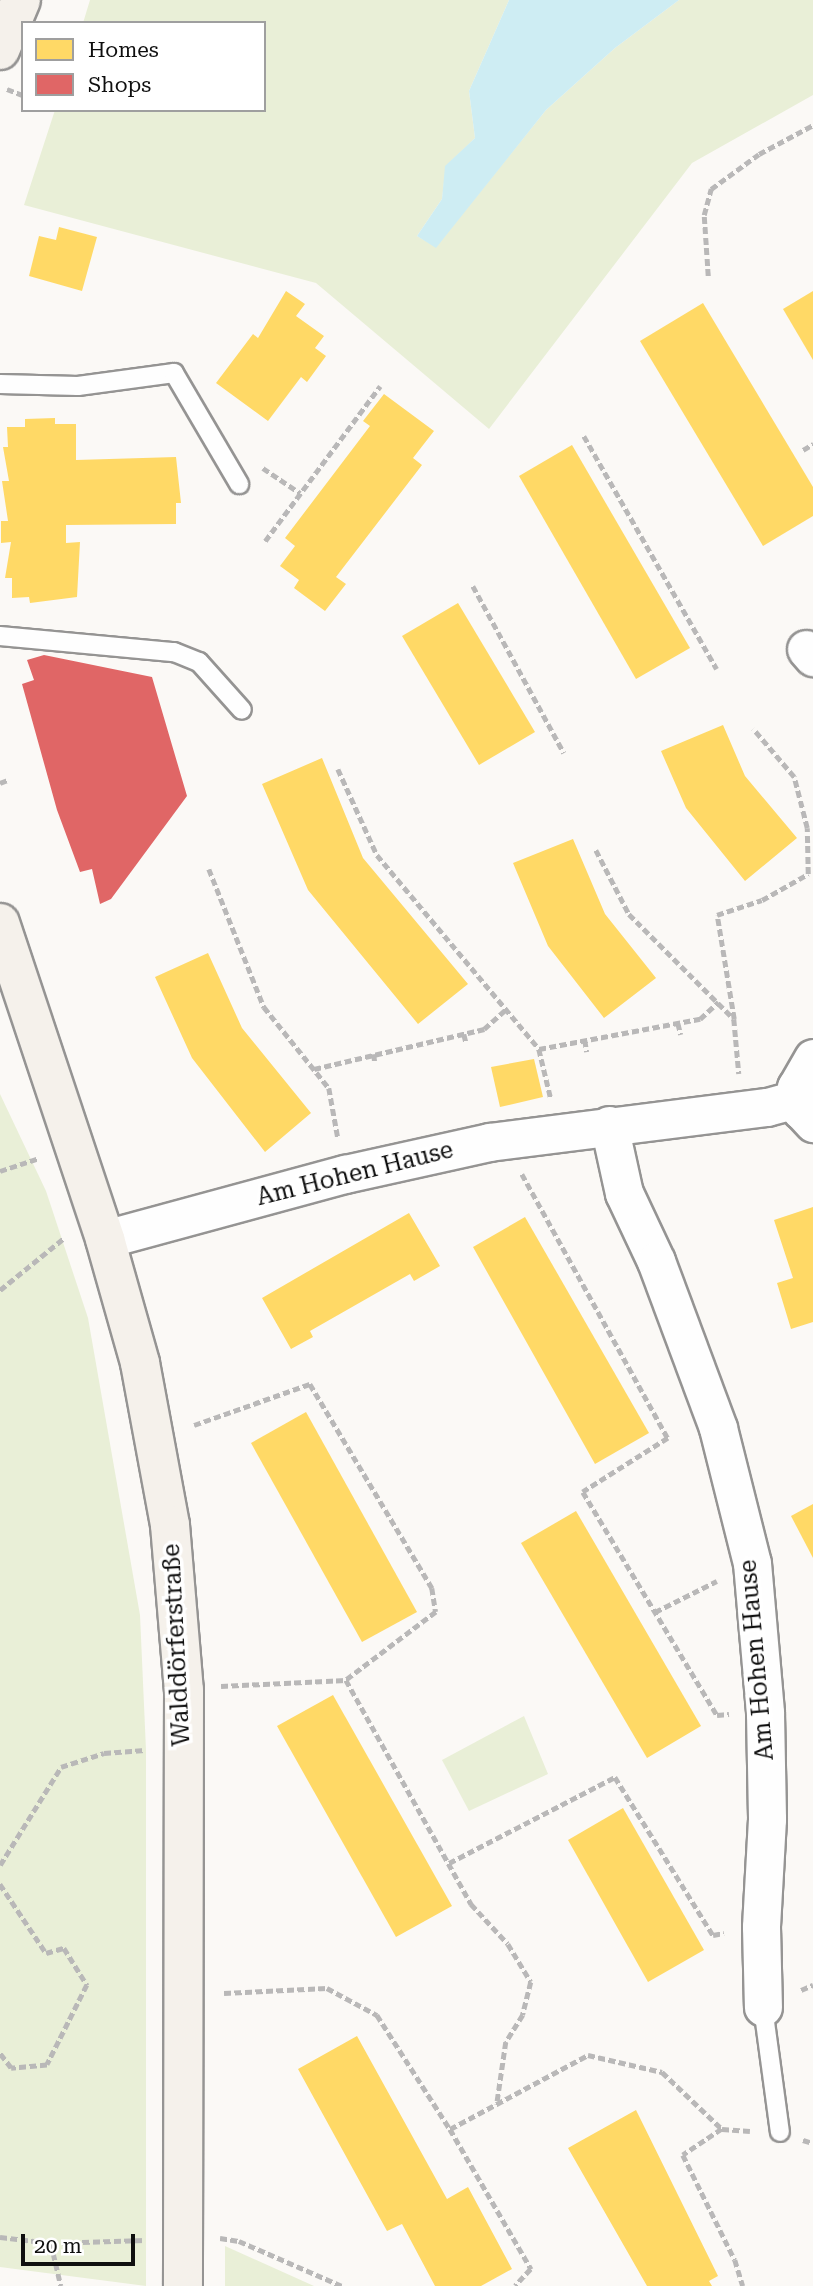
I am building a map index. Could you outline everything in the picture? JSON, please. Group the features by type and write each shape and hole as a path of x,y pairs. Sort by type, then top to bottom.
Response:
{"street":[{"path":"0,50 21,0"},
{"name":"Walddörferstraße","path":"0,923 34,1023 88,1236 157,1438 180,1611 184,1704 183,2286"},
{"name":"Am Hohen Hause","path":"88,1236 345,1174 504,1140 609,1125 741,1111 805,1111 799,1075 813,1058"},
{"name":"Am Hohen Hause","path":"609,1125 624,1193 656,1261 718,1428 752,1563 765,1713 768,1819 761,1927 763,2007"}],"lane":[{"path":"0,384 78,386 173,373 239,484"},
{"path":"0,636 174,652 199,662 242,710"},
{"path":"763,2007 780,2132"}],"path":[{"path":"0,86 21,94"},
{"path":"708,276 704,215 711,189 759,154 813,125"},
{"path":"265,541 380,386"},
{"path":"584,436 717,669"},
{"path":"803,450 813,444"},
{"path":"472,586 564,753"},
{"path":"741,1111 734,1019 717,915 762,900 808,874 807,828 794,777 753,729"},
{"path":"338,769 377,855 539,1049 559,1133"},
{"path":"0,783 8,780"},
{"path":"596,850 629,914 734,1019"},
{"path":"209,869 264,1007 329,1088 345,1174"},
{"path":"539,1049 701,1019 718,1002"},
{"path":"314,1069 484,1029 506,1009"},
{"path":"678,1023 681,1035"},
{"path":"464,1034 466,1042"},
{"path":"584,1040 587,1052"},
{"path":"374,1054 375,1063"},
{"path":"504,1140 668,1438 583,1492 717,1715 765,1713"},
{"path":"0,1171 44,1157"},
{"path":"0,1290 88,1236"},
{"path":"194,1425 310,1384 432,1588 436,1612 346,1680 220,1686"},
{"path":"655,1612 752,1563"},
{"path":"346,1680 471,1903 508,1944 531,1982 523,2015 506,2042 497,2104"},
{"path":"0,1865 61,1767 104,1753 146,1750"},
{"path":"449,1863 615,1777 713,1935 761,1927"},
{"path":"0,1884 46,1953 64,1948 87,1985 47,2065 11,2068 0,2054"},
{"path":"223,1993 327,1988 377,2015 450,2129 531,2269 515,2286"},
{"path":"450,2129 588,2055 663,2072 722,2129"},
{"path":"743,2286 735,2260 683,2155 722,2129 780,2132"},
{"path":"0,2237 51,2243 183,2239 239,2241 342,2286"},
{"path":"51,2243 61,2286"}],"green space":[{"path":"90,0 509,0 469,91 475,138 446,166 442,199 417,236 436,247 546,110 615,48 679,0 813,0 813,95 692,163 489,429 316,283 24,205 54,112 266,112 266,21 84,21"},
{"path":"0,1094 46,1191 88,1318 140,1615 146,1750 146,2286 0,2267"},
{"path":"524,1716 548,1774 469,1811 442,1760"},
{"path":"225,2246 314,2286 225,2286"}],"water":[{"path":"509,0 679,0 615,48 546,110 436,248 417,236 442,199 445,166 475,138 469,91"}],"building: Homes":[{"path":"59,227 97,237 82,291 29,276 39,236 56,240"},
{"path":"286,291 305,304 296,316 324,336 315,348 326,356 307,382 301,377 268,421 216,383 253,334 258,338"},
{"path":"813,291 813,360 783,309"},
{"path":"703,303 813,487 813,516 763,546 640,341"},
{"path":"384,394 434,431 413,458 422,465 336,577 346,584 325,611 294,588 299,580 280,566 295,546 285,538 370,426 363,421"},
{"path":"55,418 55,424 76,424 76,460 176,457 181,503 176,503 176,524 66,525 66,543 80,542 77,597 30,603 29,597 12,598 12,578 5,578 11,542 1,543 1,521 8,521 2,481 9,481 3,447 8,447 7,427 25,427 25,419"},
{"path":"572,445 690,648 636,679 519,476"},
{"path":"458,603 535,732 479,765 402,636"},
{"path":"723,725 745,776 797,838 745,881 686,808 661,751"},
{"path":"322,758 363,858 468,984 418,1024 308,890 262,784"},
{"path":"573,839 605,914 656,978 604,1018 548,946 513,863"},
{"path":"208,953 242,1028 311,1113 265,1152 192,1058 155,977"},
{"path":"534,1059 543,1097 500,1107 491,1067"},
{"path":"813,1207 813,1322 791,1329 777,1283 793,1278 774,1220"},
{"path":"409,1213 440,1266 414,1281 410,1274 310,1331 313,1337 291,1349 262,1298"},
{"path":"525,1217 649,1433 595,1464 473,1247"},
{"path":"306,1412 417,1612 362,1642 251,1443"},
{"path":"813,1504 813,1558 791,1516"},
{"path":"576,1511 701,1726 647,1758 521,1543"},
{"path":"333,1695 452,1906 396,1937 277,1726"},
{"path":"623,1808 704,1950 648,1982 568,1840"},
{"path":"357,2036 447,2199 468,2187 512,2269 481,2286 435,2286 402,2224 387,2231 298,2069"},
{"path":"636,2110 718,2276 709,2281 712,2286 647,2286 568,2148"}],"building: Shops":[{"path":"44,655 152,677 187,796 111,899 100,904 92,869 80,872 57,810 22,684 34,680 27,660"}]}
